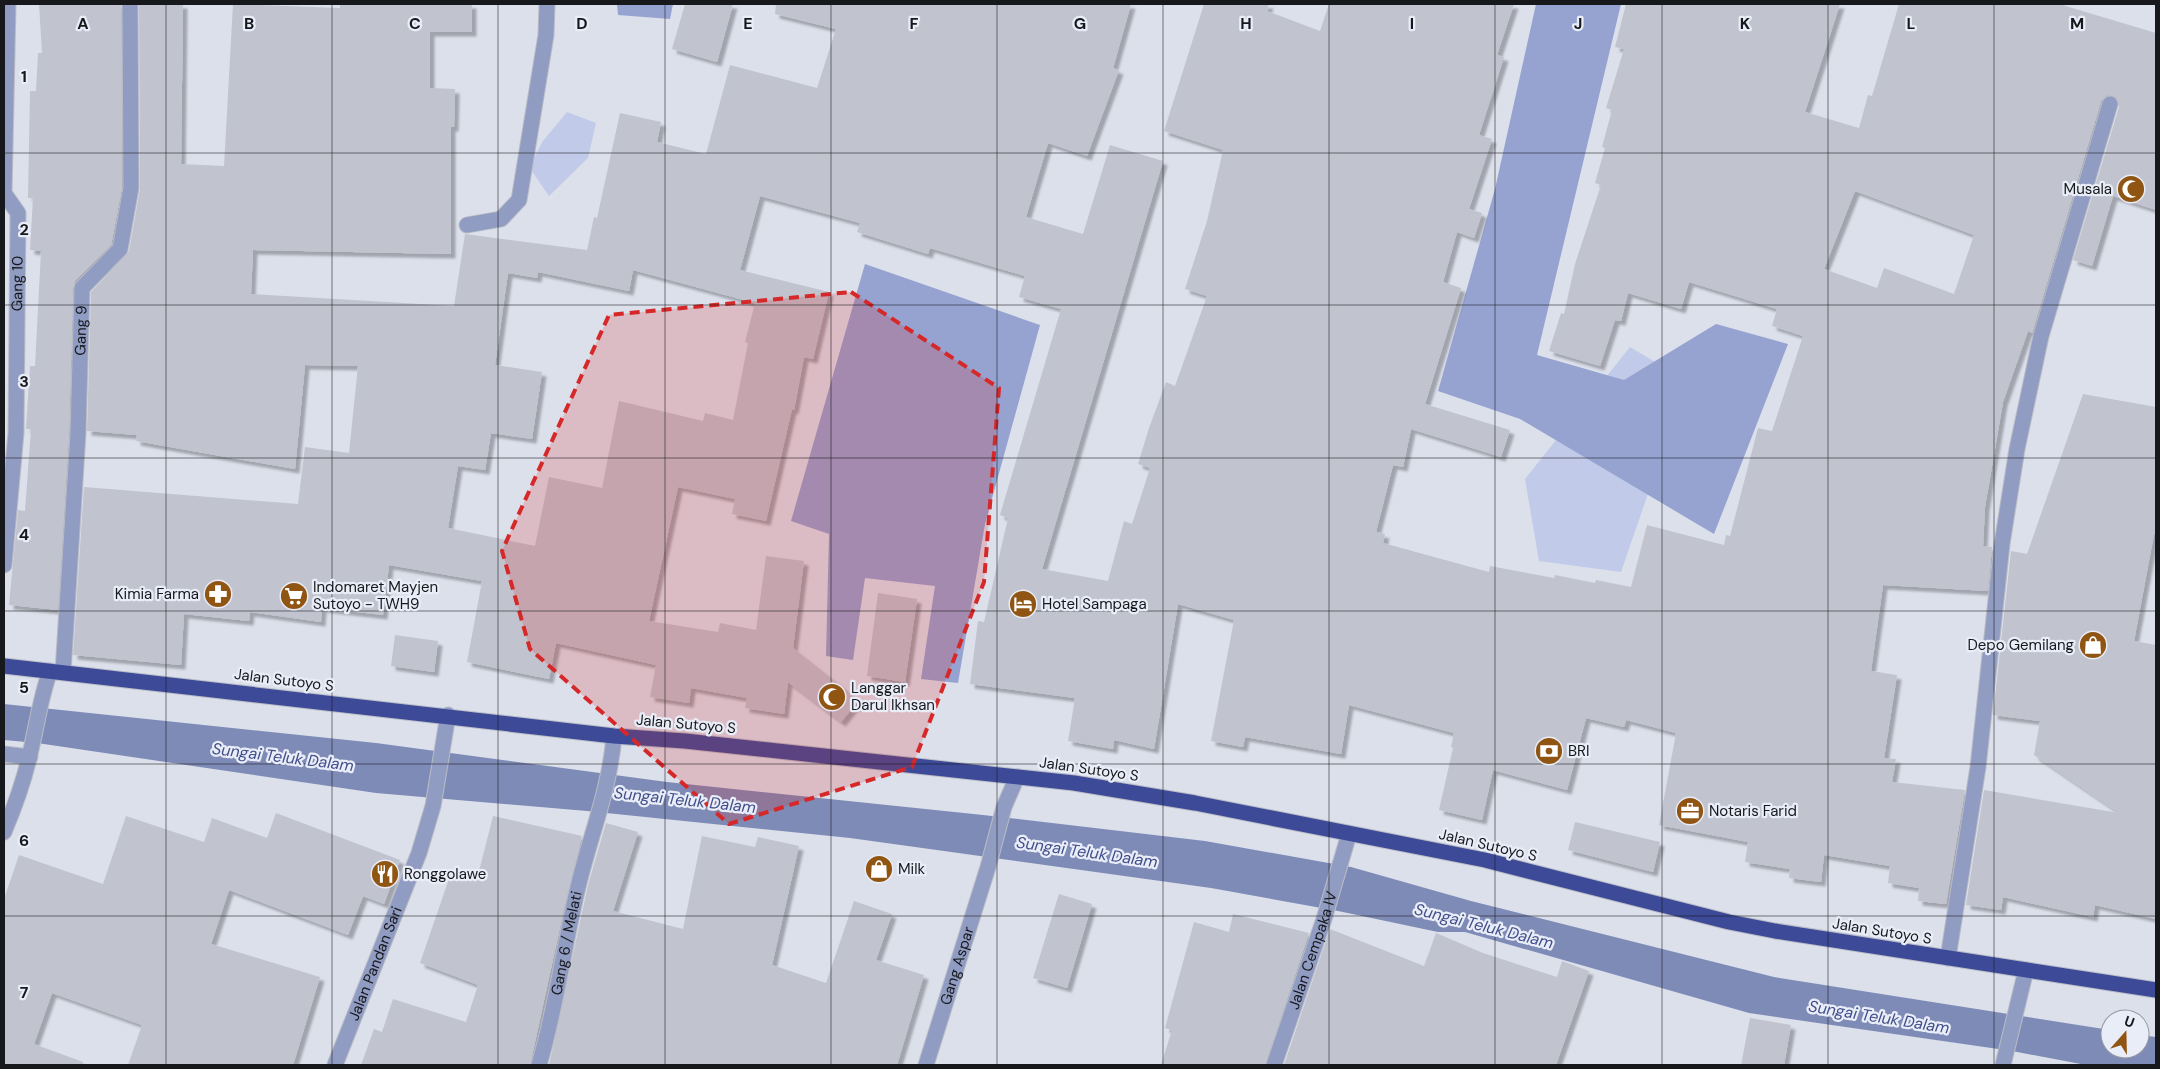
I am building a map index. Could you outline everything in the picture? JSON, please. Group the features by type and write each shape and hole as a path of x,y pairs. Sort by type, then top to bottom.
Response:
{"highway":[{"name":"Jalan Sutoyo S","path":"4,666 614,736 685,741 1074,783 1485,860 1729,922 2156,990"}],"street":[{"name":"Gang 10","path":"4,565 16,433 18,213 4,193 8,4"},
{"name":"Gang 9","path":"4,832 19,796 30,755 40,700 56,671 78,433 82,288 120,249 131,188 130,4"},
{"path":"468,225 502,219 519,200 546,35 547,4"},
{"path":"1948,958 1978,767 2002,544 2017,449 2041,336 2110,104"},
{"name":"Jalan Pandan Sari","path":"335,1065 418,853 433,806 445,746 448,716"},
{"name":"Gang 6 / Melati","path":"539,1065 552,1023 578,884 612,764 614,736"},
{"path":"4,754 30,755"},
{"name":"Gang Aspar","path":"926,1065 988,867 1004,807 1018,777"},
{"name":"Jalan Cempaka IV","path":"1274,1065 1324,918 1350,834"},
{"path":"2004,1062 2026,970"}],"highlighted area":[{"path":"851,292 999,388 984,582 912,767 729,824 530,649 502,551 609,315"}],"shaded area":[{"path":"617,4 673,4 670,19 618,15"},
{"path":"1536,4 1621,4 1537,355 1624,380 1716,324 1788,344 1714,534 1520,419 1438,391 1495,189"},
{"path":"567,112 596,123 588,158 549,196 529,167 543,141"},
{"path":"865,264 1040,325 985,524 958,683 921,679 935,586 865,578 853,660 826,656 829,534 791,521"},
{"path":"1630,347 1687,381 1621,572 1539,561 1525,479"}],"water":[{"name":"Sungai Teluk Dalam","path":"4,704 376,743 667,782 983,815 1205,841 1351,867 1471,901 1774,977 2100,1028 2100,1059 2150,1059 2150,1036 2156,1037 2156,1065 2086,1065 2012,1051 1749,1013 1465,932 1438,932 1338,911 1211,888 850,838 587,811 376,793 37,743 4,740"}],"building":[{"path":"39,4 121,4 122,187 111,245 75,281 73,288 69,433 58,610 9,605 18,510 25,511 31,429 26,429 30,366 35,366 41,251 30,250 33,198 28,198 30,91 36,91 38,53 42,53"},
{"path":"139,4 183,4 181,164 224,166 233,4 340,8 340,4 472,4 472,32 430,32 430,88 455,89 454,127 451,127 451,254 253,250 251,294 454,306 465,234 587,250 594,217 597,218 620,113 661,122 657,142 706,154 730,65 817,88 836,29 775,14 776,4 1131,4 1113,68 1119,70 1087,156 1048,143 1026,217 1083,234 1110,145 1163,161 1042,569 1108,581 1124,521 1132,524 1150,468 1138,464 1149,428 1166,382 1175,386 1207,296 1185,289 1207,221 1223,150 1164,131 1204,4 1269,4 1267,11 1320,31 1329,4 1514,4 1497,55 1504,57 1479,135 1492,139 1469,209 1482,213 1474,238 1457,232 1443,282 1461,288 1425,404 1510,430 1501,457 1411,429 1403,467 1393,465 1376,532 1385,534 1383,543 1489,572 1490,566 1554,578 1555,575 1595,583 1596,580 1631,587 1647,525 1724,545 1726,535 1730,536 1758,428 1772,431 1803,336 1772,326 1777,309 1689,282 1681,309 1628,293 1621,321 1615,320 1600,366 1549,351 1561,313 1564,314 1575,264 1601,185 1595,183 1605,148 1602,147 1612,110 1606,108 1624,49 1615,47 1626,4 1840,4 1805,112 1859,128 1868,95 1872,96 1899,4 2059,4 2156,33 2156,210 2113,196 2092,266 2073,260 2119,107 2116,97 2107,95 2101,101 2032,333 2028,331 2003,402 1985,507 1983,546 1992,547 1988,591 1883,585 1871,671 1897,675 1884,758 1896,759 1892,782 1965,790 1946,904 1918,901 1919,888 1888,883 1890,866 1824,855 1821,882 1789,878 1790,869 1745,862 1748,842 1659,825 1676,733 1626,720 1624,727 1586,718 1567,790 1493,770 1482,820 1439,810 1453,748 1451,747 1454,733 1349,705 1341,754 1245,737 1243,747 1211,741 1234,620 1178,604 1154,749 1114,740 1113,749 1068,741 1075,698 970,684 978,621 984,622 1008,518 1000,515 1061,309 1019,297 1025,276 930,248 928,254 857,232 860,223 760,196 740,270 829,292 813,359 804,357 794,410 792,409 766,521 732,514 735,499 678,487 649,621 718,632 720,623 756,630 766,556 804,561 793,648 859,700 841,722 788,682 784,714 745,708 747,698 691,688 689,703 650,697 656,665 556,643 549,679 467,662 482,581 389,565 383,615 322,608 321,622 250,612 249,621 184,614 181,665 73,655 84,487 298,504 305,447 349,453 358,366 305,365 295,469 136,441 137,435 87,431 91,292 129,251 140,189","holes":["1855,191 1974,235 1954,294 1884,268 1877,288 1824,269","633,270 755,303 745,342 748,343 733,420 705,413 703,421 619,401 602,488 549,477 535,546 448,528 458,466 485,470 491,433 532,439 542,372 495,365 508,273 537,278 538,272 629,291"]},
{"path":"685,4 733,4 717,62 672,49"},
{"name":"Depo Gemilang","path":"2083,394 2156,407 2156,535 2154,534 2134,641 2156,645 2156,919 2095,905 2093,917 2003,897 2001,910 1966,905 1984,790 2119,813 2034,755 2040,721 1993,715 2011,551 2027,554"},
{"path":"878,593 917,599 905,682 867,676"},
{"path":"395,635 438,641 434,672 391,666"},
{"path":"276,813 400,860 384,904 363,896 348,935 229,890 211,944 320,977 293,1065 128,1065 142,1025 52,993 34,1044 83,1062 83,1065 4,1065 4,899 19,855 103,884 126,816 204,842 212,818 267,838"},
{"path":"493,816 582,836 565,904 530,1065 361,1065 374,1029 382,1032 393,999 466,1022 478,985 420,963 452,870 477,879"},
{"path":"1575,822 1660,842 1653,872 1568,850"},
{"path":"606,823 638,832 613,911 683,929 702,836 755,847 758,837 799,846 772,965 826,983 854,901 892,914 876,960 924,975 897,1065 549,1065 588,885"},
{"path":"1059,894 1092,904 1067,988 1033,978"},
{"path":"1233,914 1309,933 1265,1065 1161,1065 1172,1030 1165,1028 1194,922 1229,932"},
{"path":"1330,929 1424,966 1436,933 1483,953 1557,977 1562,961 1589,971 1556,1065 1284,1065"},
{"path":"1750,1018 1791,1025 1784,1065 1741,1065"}],"place":[{"name":"Musala","path":"2131,189"},
{"name":"Kimia Farma","path":"218,594"},
{"name":"Indomaret Mayjen Sutoyo - TWH9","path":"294,596"},
{"name":"Hotel Sampaga","path":"1023,604"},
{"name":"Depo Gemilang","path":"2093,645"},
{"name":"Langgar Darul Ikhsan","path":"832,697"},
{"name":"BRI","path":"1549,751"},
{"name":"Notaris Farid","path":"1690,811"},
{"name":"Milk","path":"879,869"},
{"name":"Ronggolawe","path":"385,874"}]}
